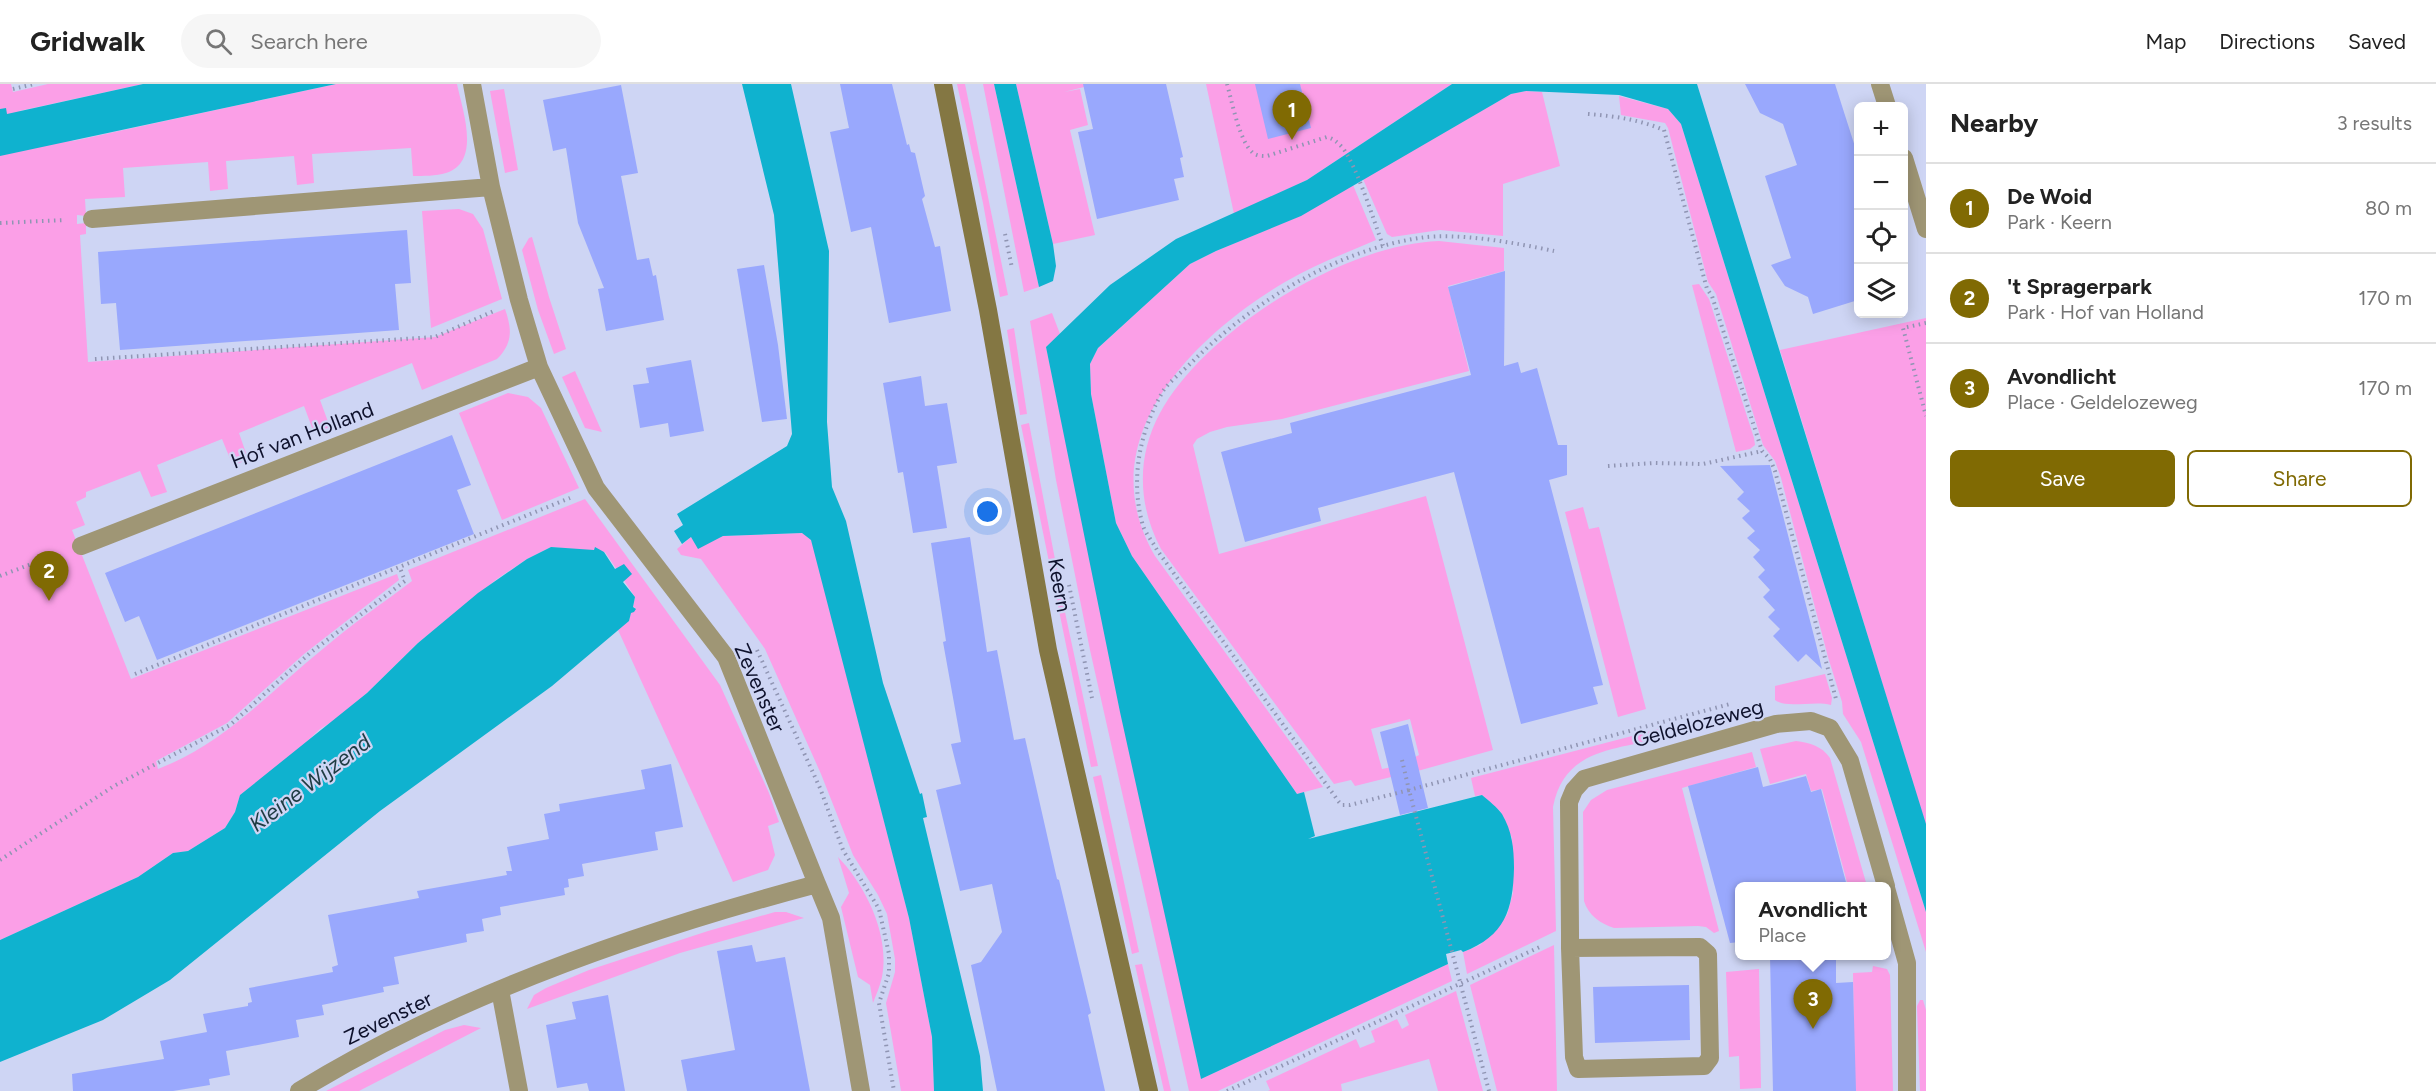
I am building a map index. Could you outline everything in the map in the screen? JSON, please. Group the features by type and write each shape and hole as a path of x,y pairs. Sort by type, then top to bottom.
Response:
{"street":[{"path":"472,84 490,187 539,367 596,488"},
{"name":"Keern","path":"943,84 986,299 1048,650 1149,1091"},
{"path":"1880,84 1886,102"},
{"path":"1908,171 1926,229"},
{"path":"92,219 490,187"},
{"name":"Hof van Holland","path":"81,546 539,367"},
{"name":"Zevenster","path":"596,488 726,657 831,918 861,1091"},
{"name":"Geldelozeweg","path":"1570,941 1700,947 1708,954 1710,1059 1704,1066 1578,1069 1574,1057 1570,941 1569,802 1574,790 1584,779 1776,724 1811,721 1830,728"},
{"path":"1830,728 1850,761 1885,882"},
{"name":"Zevenster","path":"299,1091 415,1029 500,990 638,937 729,907 817,885"},
{"path":"1891,905 1907,963 1907,1091"},
{"path":"500,990 519,1091"}],"path":[{"path":"13,88 34,84"},
{"path":"1227,84 1244,139 1252,152 1258,156 1267,156 1327,137 1336,140 1344,149 1360,185 1383,246"},
{"path":"1588,114 1621,117 1664,130 1707,289 1712,296 1762,451 1770,459 1775,471 1836,698 1837,710 1830,728"},
{"path":"0,223 92,219"},
{"path":"1005,233 1013,278"},
{"path":"1554,251 1444,236 1420,238 1383,246 1304,278 1280,292 1232,325 1164,390 1143,435 1136,480 1144,529 1342,805 1409,790 1734,703"},
{"path":"95,359 435,337 519,300"},
{"path":"1926,323 1903,328 1926,416"},
{"path":"1608,466 1654,463 1703,464 1762,451"},
{"path":"135,674 596,488"},
{"path":"0,576 81,546"},
{"path":"0,860 114,786 230,725 310,653 405,581 400,568"},
{"path":"1066,574 1092,699"},
{"path":"1402,760 1489,1091"},
{"path":"1227,1091 1459,982 1570,941"}],"shaded area":[{"path":"0,84 11,84 13,92 48,84 143,84 19,111 73,141 336,84 457,84 465,120 467,147 464,158 457,167 446,173 413,176 411,148 312,154 314,183 297,185 294,156 226,161 228,189 210,191 208,162 123,168 125,197 85,199 86,216 77,215 77,224 86,223 86,234 80,235 88,362 435,337 505,309 510,329 506,347 497,359 422,390 412,363 320,400 330,427 314,433 304,406 239,433 248,459 233,466 222,439 157,465 167,492 151,497 140,471 86,492 86,497 76,502 85,525 72,530 131,679 397,574 399,580 304,654 227,723 156,761 158,769 182,758 226,731 335,639 412,581 408,570 585,499 720,685 769,793 779,822 768,826 775,855 768,870 733,882 618,630 629,621 631,612 636,608 633,607 635,597 605,552 551,547 527,559 497,579 418,643 367,693 335,720 320,729 294,754 240,795 235,812 225,828 188,851 173,853 138,877 0,940"},
{"path":"957,84 965,84 1008,295 1000,297 983,203"},
{"path":"983,84 994,84 1039,287 1024,292"},
{"path":"1016,84 1096,84 1064,92 1080,89 1088,125 1070,130 1095,235 1053,244"},
{"path":"1206,84 1452,84 1307,180 1234,214"},
{"path":"504,89 518,170 505,173 490,91"},
{"path":"1526,91 1542,92 1560,166 1503,184 1503,236 1440,230 1392,237 1387,234 1363,179 1511,94"},
{"path":"1619,96 1668,109 1681,124 1926,912 1926,952 1861,742 1843,714 1842,702 1781,478 1775,461 1763,445 1716,294 1708,282 1668,128 1665,123 1621,115"},
{"path":"1353,185 1376,240 1285,282 1250,305 1216,332 1185,363 1160,397 1142,434 1134,473 1137,514 1155,556 1323,787 1297,794 1132,556 1116,523 1091,394 1090,364 1098,348 1190,264 1300,216"},
{"path":"459,209 473,214 483,229 502,299 431,328 422,211"},
{"path":"532,237 566,349 554,354 538,310 522,250"},
{"path":"1439,241 1504,248 1504,271 1448,286 1469,371 1282,419 1227,427 1210,432 1197,439 1193,445 1219,554 1426,496 1493,750 1414,772 1415,757 1419,755 1410,719 1371,729 1382,769 1397,766 1399,775 1355,786 1351,780 1334,784 1161,549 1153,533 1144,499 1143,481 1147,447 1160,413 1181,382 1209,352 1243,323 1281,297 1321,275 1362,257 1402,246"},
{"path":"1699,284 1709,299 1754,438 1755,445 1750,449 1736,452 1692,285"},
{"path":"1052,313 1060,334 1046,347 1201,1079 1448,964 1452,981 1218,1091 1189,1091 1090,650 1056,480 1030,321"},
{"path":"1926,318 1926,826 1780,350"},
{"path":"1014,328 1027,414 1020,415 1007,330"},
{"path":"575,371 602,432 585,428 562,377"},
{"path":"508,393 528,397 541,408 579,488 502,520 459,413"},
{"path":"1029,423 1066,617 1098,766 1091,767 1021,425"},
{"path":"1583,507 1589,529 1599,527 1646,709 1618,717 1565,512"},
{"path":"803,533 811,540 815,552 909,918 932,1037 934,1091 901,1091 886,1003 895,972 887,914 853,855 821,774 765,649 701,559 681,555 677,549 691,537 698,548 723,536"},
{"path":"1825,674 1832,698 1831,705 1786,704 1775,700 1775,686"},
{"path":"1659,729 1662,738 1594,755 1568,773 1559,788 1553,807 1556,931 1467,974 1463,952 1480,945 1507,915 1513,893 1512,838 1500,811 1482,795 1475,796 1471,778"},
{"path":"1796,741 1815,746 1830,758 1866,882 1847,882 1822,789 1811,791 1806,774 1770,784 1760,749"},
{"path":"1752,752 1756,767 1682,788 1719,931 1714,933 1706,927 1698,926 1614,928 1592,915 1584,901 1583,812 1591,800 1607,790"},
{"path":"1101,775 1139,952 1132,954 1093,777"},
{"path":"838,857 858,882 879,928 884,961 881,980 873,1003 870,985 858,977 841,907 849,893"},
{"path":"775,912 786,912 804,918 680,953 527,1009 534,995 589,970 708,931"},
{"path":"1554,945 1557,1091 1497,1091 1470,985"},
{"path":"1142,964 1171,1091 1164,1091 1135,965"},
{"path":"1873,966 1887,969 1890,975 1893,1091 1855,1091 1853,973 1872,972"},
{"path":"1759,969 1761,1088 1740,1089 1739,1056 1729,1057 1726,972"},
{"path":"1456,991 1483,1091 1438,1091 1429,1059 1341,1084 1342,1091 1268,1091 1270,1090 1266,1081 1356,1039 1360,1048 1375,1042 1371,1031 1397,1019 1402,1029 1409,1025 1405,1015"},
{"path":"1920,1000 1923,1000 1926,1010 1926,1091 1920,1091 1917,1006"},
{"path":"464,1025 481,1028 359,1091 326,1091 445,1030"}],"water":[{"path":"143,84 336,84 0,156 0,109 6,108 7,114"},
{"path":"742,84 791,84 829,251 827,422 832,487 846,521 883,683 920,794 922,793 927,817 923,818 980,1056 983,1091 934,1091 932,1037 909,918 811,540 802,533 723,536 698,549 691,537 682,544 674,531 683,525 677,514 787,446 792,434 774,215"},
{"path":"994,84 1016,84 1053,244 1056,266 1053,281 1039,287"},
{"path":"1452,84 1697,84 1926,824 1926,912 1681,124 1668,109 1619,95 1526,91 1511,94 1301,216 1190,264 1098,348 1090,364 1091,394 1116,523 1132,556 1297,794 1304,792 1315,836 1308,839 1482,795 1502,814 1513,847 1512,897 1504,920 1489,938 1463,952 1461,950 1446,954 1448,964 1201,1079 1120,712 1046,347 1110,285 1176,239 1307,180"},
{"name":"Kleine Wijzend","path":"551,547 594,550 595,547 604,552 615,569 624,564 632,574 623,582 635,597 633,607 636,609 631,613 629,621 552,686 380,811 170,980 103,1020 0,1062 0,940 138,877 173,853 188,851 225,828 235,812 240,795 367,693 418,643 478,593 527,559"}],"building":[{"path":"840,84 892,84 907,145 909,144 911,152 915,153 925,196 922,199 935,247 940,246 951,311 889,323 871,227 851,232 830,132 849,128"},
{"path":"1083,84 1166,84 1183,157 1180,158 1184,177 1174,179 1179,200 1097,219 1078,132 1093,129"},
{"path":"1255,84 1300,84 1311,128 1268,139"},
{"path":"1745,84 1835,84 1854,143 1854,301 1813,314 1808,297 1785,286 1771,265 1791,258 1765,176 1797,165 1783,124 1760,113"},
{"path":"621,85 638,173 621,176 637,260 649,258 653,276 656,275 664,320 606,331 598,289 604,288 578,223 566,148 553,151 543,100"},
{"path":"407,230 411,283 395,284 399,330 120,350 116,303 101,304 98,252"},
{"path":"764,265 778,345 787,419 762,422 737,269"},
{"path":"1505,271 1504,366 1518,362 1521,373 1537,368 1558,445 1567,445 1567,475 1549,480 1603,685 1593,687 1598,704 1521,724 1454,472 1318,508 1321,521 1245,542 1221,452 1292,433 1290,423 1471,375 1448,287"},
{"path":"691,360 704,431 670,437 668,423 640,428 633,385 649,383 646,368"},
{"path":"921,376 925,406 947,403 957,463 937,466 947,528 913,533 903,472 898,473 883,383"},
{"path":"452,435 471,485 457,490 474,534 157,660 139,616 125,622 105,573"},
{"path":"1770,465 1822,669 1806,654 1798,662 1773,636 1780,629 1768,617 1775,610 1763,597 1770,590 1758,577 1765,570 1753,557 1760,550 1747,538 1755,531 1742,518 1750,511 1737,499 1744,492 1720,466"},
{"path":"970,537 987,652 997,650 1014,740 1025,738 1091,1013 1088,1015 1105,1091 997,1091 971,965 981,962 1002,932 992,884 960,891 936,790 961,784 951,744 961,742 943,642 946,641 931,543"},
{"path":"1408,724 1428,808 1400,815 1380,732"},
{"path":"671,764 683,827 655,832 658,850 582,864 584,876 568,879 569,887 564,888 565,895 500,907 501,915 482,919 484,931 466,934 467,942 394,957 399,984 383,987 384,992 322,1005 324,1015 296,1020 299,1037 226,1051 230,1075 209,1079 210,1085 173,1091 73,1091 72,1074 164,1059 160,1041 207,1032 203,1014 248,1006 248,1003 252,1002 249,988 333,972 332,967 338,965 328,915 419,898 417,891 507,875 506,871 512,871 507,847 549,839 544,814 560,811 559,804 645,789 641,770"},
{"path":"1758,767 1763,787 1806,776 1811,792 1821,789 1846,882 1735,882 1735,942 1730,943 1688,786"},
{"path":"752,945 756,962 785,957 810,1091 687,1091 681,1060 735,1050 717,951"},
{"path":"1770,960 1836,960 1836,983 1853,982 1856,1091 1773,1091"},
{"path":"1689,985 1690,1040 1595,1043 1593,987"},
{"path":"608,995 625,1091 589,1091 587,1083 557,1088 546,1025 576,1019 572,1002"}],"place":[{"name":"De Woid","path":"1292,140"},
{"name":"'t Spragerpark","path":"49,601"},
{"name":"Avondlicht","path":"1813,1029"}]}
